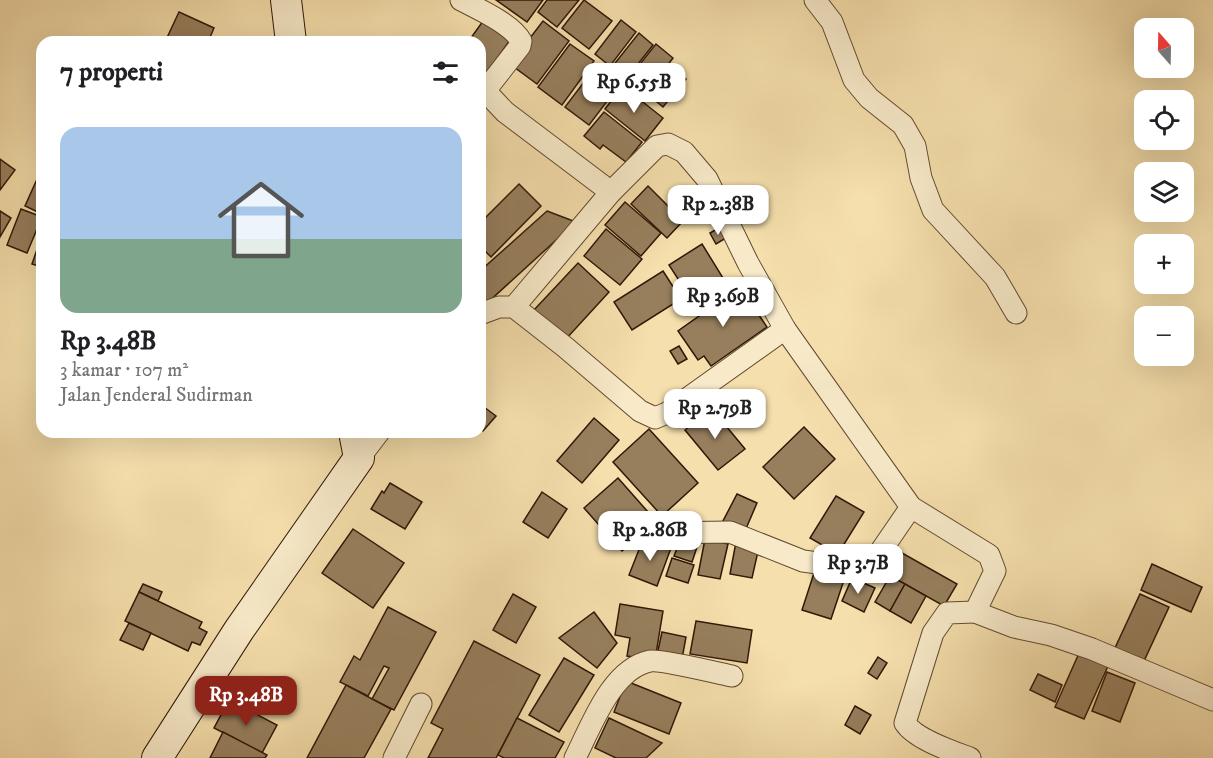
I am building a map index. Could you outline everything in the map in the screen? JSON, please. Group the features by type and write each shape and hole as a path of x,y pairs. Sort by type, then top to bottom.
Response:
{"main road":[{"path":"286,0 290,36"},
{"path":"157,758 356,445"}],"street":[{"path":"461,0 503,23 520,37 520,46 488,87 489,95 505,112 611,192"},
{"path":"815,0 832,21 854,80 869,98 903,125 915,146 921,178 933,210 995,278 1016,313"},
{"path":"514,307 611,192 657,146 668,144 684,152 707,179 748,263 785,329 910,507 989,555 995,571 975,612"},
{"path":"486,312 499,307 514,307 640,411 655,418 667,413 785,329"},
{"path":"657,533 730,532 803,561 840,566 859,565 874,561 910,507"},
{"path":"970,758 946,749 909,730 905,723 933,633 947,613 975,612 1014,627 1050,635 1092,649 1213,700"},
{"path":"575,758 605,699 632,669 651,661 732,676"},
{"path":"394,758 421,704"}],"building":[{"path":"496,0 543,0 527,22"},
{"path":"547,0 579,0 557,27 538,12"},
{"path":"584,0 612,21 589,49 562,28"},
{"path":"179,12 214,28 211,36 168,36"},
{"path":"621,20 636,32 610,66 595,54"},
{"path":"483,21 510,40 486,74 486,36 472,36"},
{"path":"543,21 569,41 537,84 510,64"},
{"path":"639,33 653,45 626,79 612,67"},
{"path":"570,44 594,61 562,105 538,87"},
{"path":"656,44 673,58 642,98 624,84"},
{"path":"597,65 621,83 589,125 565,107"},
{"path":"668,65 686,79 663,107 646,93"},
{"path":"623,86 663,118 645,141 605,109"},
{"path":"604,112 642,142 626,162 603,145 600,149 584,136"},
{"path":"0,159 15,170 0,190"},
{"path":"36,181 36,211 25,206"},
{"path":"519,184 541,206 491,257 486,252 486,217"},
{"path":"648,186 683,221 667,238 631,204"},
{"path":"625,202 661,233 641,256 605,225"},
{"path":"21,209 36,215 36,231 27,253 7,245"},
{"path":"0,211 11,218 0,237"},
{"path":"547,211 576,222 486,304 486,266"},
{"path":"720,227 726,238 716,244 710,233"},
{"path":"606,229 642,259 620,285 584,256"},
{"path":"702,244 723,278 691,299 669,265"},
{"path":"36,252 36,265 32,264"},
{"path":"578,263 609,292 566,339 534,310"},
{"path":"663,271 681,299 632,330 614,302"},
{"path":"740,287 767,327 711,366 704,356 698,360 678,331"},
{"path":"679,346 687,359 678,364 670,351"},
{"path":"486,408 496,416 486,428"},
{"path":"712,409 745,449 718,470 685,430"},
{"path":"594,418 619,440 582,483 557,461"},
{"path":"804,427 835,459 794,499 763,467"},
{"path":"649,429 698,483 662,516 613,462"},
{"path":"618,478 656,521 622,551 584,508"},
{"path":"390,483 422,502 405,529 371,509"},
{"path":"542,492 567,509 548,538 523,522"},
{"path":"737,494 757,503 745,531 723,521"},
{"path":"836,496 864,512 838,554 810,538"},
{"path":"353,529 404,563 373,608 322,573"},
{"path":"644,537 671,548 657,586 629,575"},
{"path":"681,538 698,544 692,562 674,556"},
{"path":"705,539 728,544 720,579 698,575"},
{"path":"736,542 759,547 752,578 730,574"},
{"path":"902,553 957,584 944,606 890,576"},
{"path":"672,558 694,565 688,583 666,576"},
{"path":"1152,564 1202,587 1191,612 1141,590"},
{"path":"815,570 844,580 831,619 802,610"},
{"path":"890,576 905,584 890,611 875,602"},
{"path":"852,578 875,588 864,612 842,601"},
{"path":"143,584 162,592 158,601 139,592"},
{"path":"905,584 926,596 911,623 890,611"},
{"path":"139,592 202,622 199,628 207,632 200,645 192,642 188,651 125,621"},
{"path":"513,594 536,607 516,643 493,630"},
{"path":"1140,594 1169,607 1144,661 1115,648"},
{"path":"620,604 663,611 655,660 627,656 630,638 615,635"},
{"path":"388,607 436,632 394,710 372,699 389,668 384,666 368,696 340,682 354,656 360,660"},
{"path":"594,612 617,643 597,668 559,638"},
{"path":"696,621 752,630 747,663 690,654"},
{"path":"129,623 151,633 143,650 120,640"},
{"path":"662,632 686,637 682,659 657,655"},
{"path":"474,641 540,675 496,758 428,758 443,729 431,723"},
{"path":"1080,651 1109,664 1084,719 1055,707"},
{"path":"878,657 887,663 877,679 868,673"},
{"path":"564,658 594,675 559,732 529,715"},
{"path":"1107,672 1135,683 1120,722 1092,711"},
{"path":"1038,674 1062,685 1055,702 1030,690"},
{"path":"626,681 681,703 669,734 614,712"},
{"path":"346,685 391,709 364,758 307,758"},
{"path":"229,700 277,725 262,753 214,728"},
{"path":"855,706 871,715 860,734 845,725"},
{"path":"517,718 564,742 555,758 504,758 498,755"},
{"path":"609,718 662,743 646,758 616,758 595,748"},
{"path":"223,732 267,755 265,758 210,758"}]}
